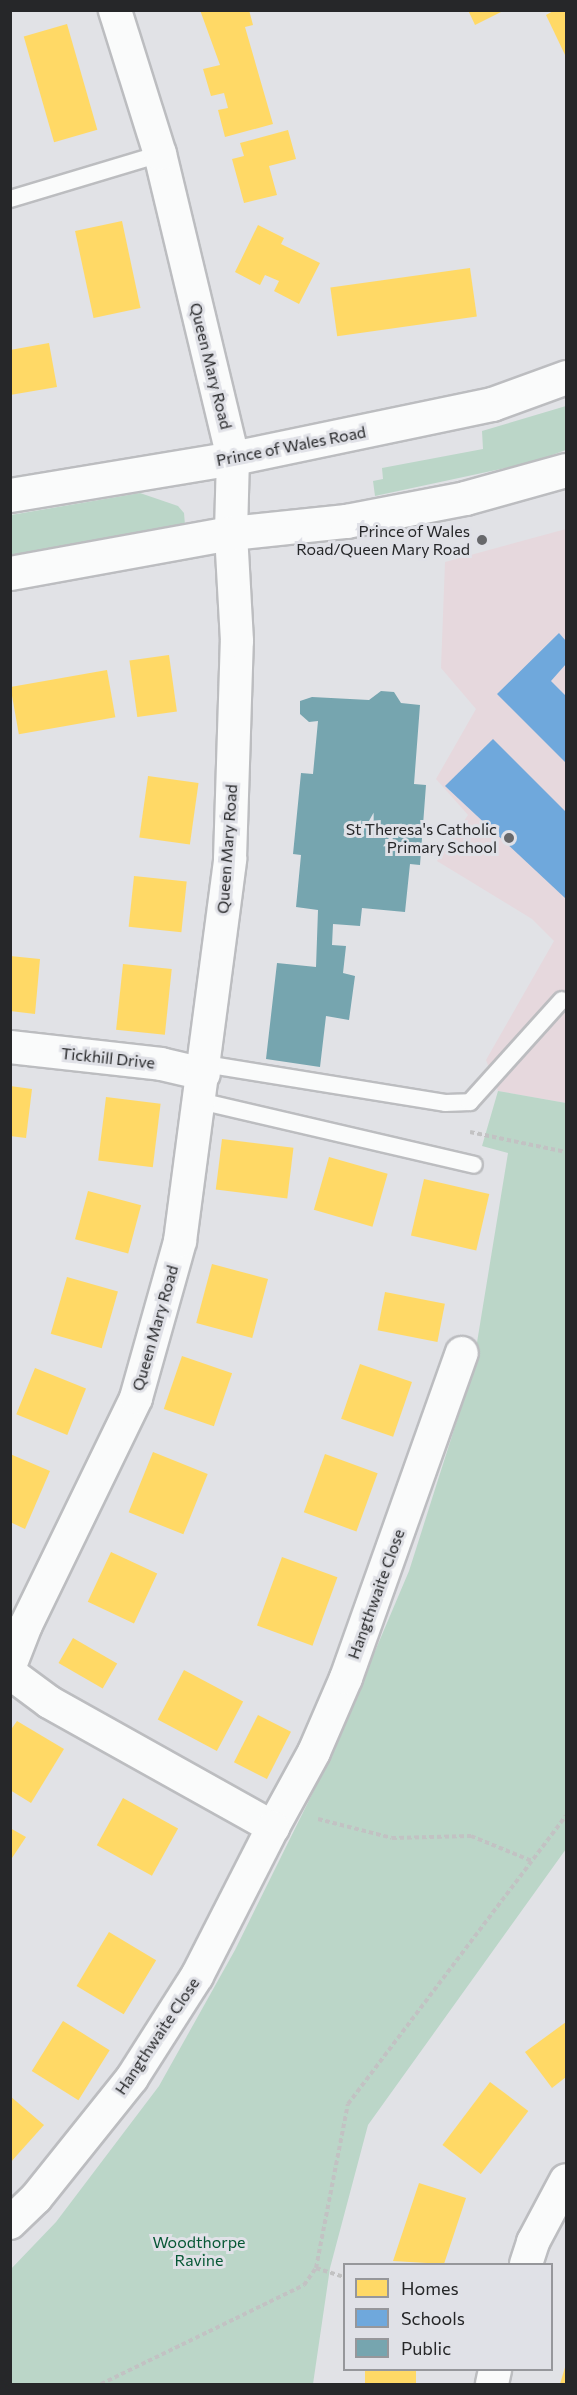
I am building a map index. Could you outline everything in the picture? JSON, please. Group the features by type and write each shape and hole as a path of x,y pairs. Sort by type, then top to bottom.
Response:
{"highway":[{"name":"Prince of Wales Road","path":"10,495 233,458 492,404 567,377"},
{"path":"10,573 231,533 346,521 465,498 567,470"}],"street":[{"name":"Queen Mary Road","path":"10,1666 26,1625 136,1398 180,1240 203,1080 230,859 237,641 231,533 233,458 160,154 115,10"},
{"name":"Tickhill Drive","path":"10,1047 161,1064 203,1080"},
{"name":"Hangthwaite Close","path":"10,2223 36,2198 132,2078 197,1976 314,1752 345,1678 462,1353"},
{"path":"10,1673 50,1702 278,1819"},
{"path":"527,2263 533,2242 567,2180"}],"lane":[{"path":"10,199 160,154"},
{"path":"203,1080 445,1103 470,1102 562,1000"},
{"path":"203,1080 474,1165"}],"path":[{"path":"101,2385 304,2285 316,2268 348,2104 567,1816"},
{"path":"278,1819 392,1838 471,1836 532,1861"},
{"path":"316,2268 343,2276"}],"shaded area":[{"name":"St Theresa's Catholic Primary School","path":"566,529 566,1103 498,1091 486,1060 554,941 532,919 437,861 468,815 436,779 476,709 441,668 445,562"}],"green space":[{"path":"566,406 566,450 533,462 375,496 373,481 383,479 382,468 483,449 482,431"},
{"path":"140,493 178,506 184,513 185,525 11,557 11,515"},
{"name":"Woodthorpe Ravine","path":"498,1091 566,1103 566,1849 368,2125 330,2268 313,2384 11,2384 10,2270 56,2222 159,2086 235,1950 328,1762 409,1571 472,1373 508,1153 482,1146"}],"building: Homes":[{"path":"200,10 249,10 253,25 245,27 273,124 225,137 218,110 228,108 224,93 211,96 203,69 220,65"},
{"path":"468,10 505,10 475,25"},
{"path":"555,10 566,10 566,57 546,15"},
{"path":"67,24 97,130 54,142 24,36"},
{"path":"288,130 296,159 269,166 277,195 244,203 232,159 244,156 240,143"},
{"path":"122,221 141,308 94,318 75,231"},
{"path":"258,225 284,238 281,244 320,263 299,304 274,291 279,281 265,275 260,285 235,272"},
{"path":"470,268 477,317 337,336 330,288"},
{"path":"49,343 57,387 10,395 10,350"},
{"path":"169,655 177,711 137,717 129,661"},
{"path":"107,670 115,717 19,734 10,687"},
{"path":"148,776 199,783 190,844 139,837"},
{"path":"134,876 187,882 181,932 129,927"},
{"path":"10,956 40,959 35,1014 10,1011"},
{"path":"123,964 172,969 165,1035 116,1030"},
{"path":"10,1086 32,1089 26,1138 10,1136"},
{"path":"106,1097 161,1104 153,1167 98,1161"},
{"path":"222,1139 293,1148 287,1198 216,1190"},
{"path":"329,1157 388,1174 372,1227 314,1210"},
{"path":"424,1179 489,1194 476,1251 411,1236"},
{"path":"88,1191 141,1205 128,1254 75,1239"},
{"path":"212,1264 268,1279 252,1338 196,1323"},
{"path":"67,1277 118,1292 102,1348 51,1334"},
{"path":"385,1292 445,1304 437,1342 378,1330"},
{"path":"182,1356 232,1373 214,1426 164,1409"},
{"path":"360,1364 412,1382 393,1437 341,1419"},
{"path":"35,1368 86,1389 67,1435 16,1414"},
{"path":"153,1452 208,1474 183,1534 129,1512"},
{"path":"10,1454 50,1471 25,1529 10,1522"},
{"path":"325,1454 378,1473 356,1531 304,1512"},
{"path":"111,1552 157,1574 134,1623 88,1602"},
{"path":"282,1557 337,1577 312,1646 257,1626"},
{"path":"73,1638 117,1664 103,1689 58,1663"},
{"path":"184,1670 243,1701 217,1751 158,1719"},
{"path":"258,1715 291,1732 267,1779 234,1762"},
{"path":"17,1721 64,1749 31,1803 10,1790 10,1731"},
{"path":"123,1798 178,1829 152,1876 97,1845"},
{"path":"10,1828 26,1837 10,1861"},
{"path":"109,1932 156,1960 124,2014 77,1986"},
{"path":"63,2021 110,2050 78,2100 32,2071"},
{"path":"566,2022 566,2077 552,2088 525,2052"},
{"path":"490,2082 528,2111 481,2174 442,2145"},
{"path":"10,2096 44,2125 10,2163"},
{"path":"419,2183 466,2198 444,2263 393,2261"},
{"path":"566,2364 566,2384 560,2384"},
{"path":"365,2371 416,2371 416,2384 365,2384"}],"building: Schools":[{"path":"559,633 566,641 566,664 551,681 566,696 566,763 497,694"},
{"path":"493,739 566,812 565,898 445,786"}],"building: Public":[{"path":"381,691 394,692 401,703 420,705 414,784 426,785 420,865 410,864 405,912 362,908 360,926 333,924 332,945 346,946 343,973 355,976 349,1020 326,1016 320,1067 266,1059 277,963 316,967 318,910 296,907 301,855 293,854 301,773 313,774 318,721 309,722 300,714 300,701 312,697 369,700"}],"place":[{"name":"Prince of Wales Road/Queen Mary Road","path":"482,540"},
{"name":"St Theresa's Catholic Primary School","path":"509,838"}]}
